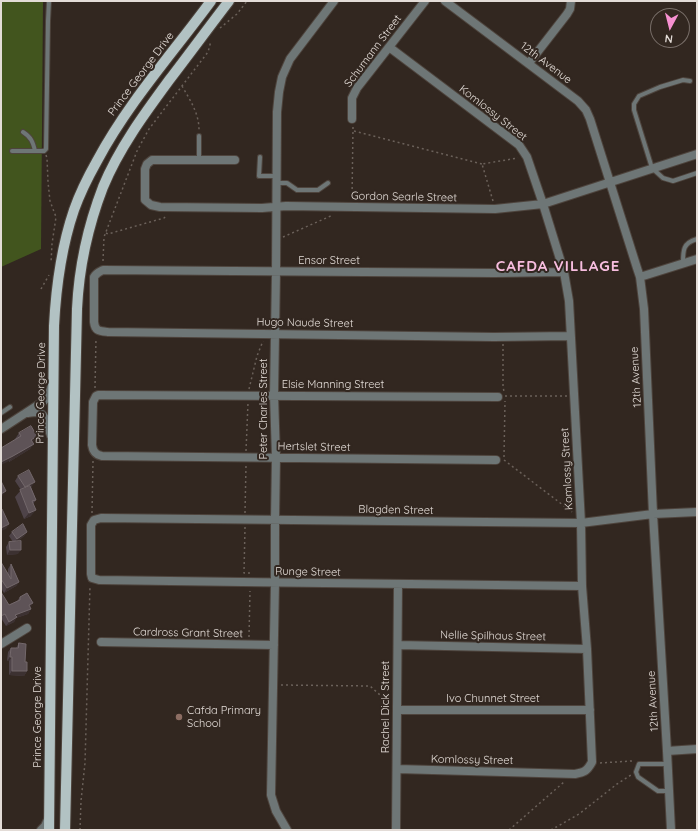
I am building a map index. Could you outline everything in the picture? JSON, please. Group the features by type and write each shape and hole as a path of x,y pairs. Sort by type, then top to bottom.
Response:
{"main road":[{"name":"Prince George Drive","path":"49,830 54,326 57,282 64,247 74,210 87,179 105,145 125,114 211,1"},
{"path":"65,830 77,309 84,252 103,187 123,148 147,111 229,1"}],"street":[{"name":"Peter Charles Street","path":"287,830 276,811 271,795 275,582 276,457 274,395 277,112 282,77 290,59 334,1"},
{"name":"Schumann Street","path":"352,119 352,98 357,88 425,1"},
{"name":"12th Avenue","path":"445,1 578,101 586,110 640,278 644,309 653,514 671,830"},
{"path":"529,64 567,14 570,9 571,1"},
{"name":"Komlossy Street","path":"389,47 519,145 527,157 564,272 569,301 581,523 582,586 587,649 592,762"},
{"name":"Gordon Searle Street","path":"199,160 155,159 150,161 145,170 145,200 154,206 176,207 262,208 286,206 495,209 543,204 697,154"},
{"path":"199,160 235,160"},
{"path":"640,278 697,259"},
{"name":"Ensor Street","path":"96,274 103,270 495,273 564,272"},
{"name":"Hugo Naude Street","path":"96,274 94,284 94,326 95,329 108,332 570,336"},
{"path":"1,429 44,401 48,397 54,379"},
{"name":"Elsie Manning Street","path":"95,393 502,396"},
{"name":"Hertslet Street","path":"95,393 93,402 92,450 99,456 496,460"},
{"path":"25,414 36,412 44,416 53,443"},
{"name":"Blagden Street","path":"93,518 581,523 653,514 697,512"},
{"name":"Runge Street","path":"93,518 90,532 90,574 95,580 582,586"},
{"name":"Rachel Dick Street","path":"396,830 398,584"},
{"path":"1,644 27,628"},
{"name":"Cardross Grant Street","path":"101,642 274,645"},
{"name":"Nellie Spilhaus Street","path":"398,645 587,649"},
{"name":"Ivo Chunnet Street","path":"397,710 590,710"},
{"path":"667,751 697,749"},
{"path":"575,774 587,771 592,762"},
{"name":"Komlossy Street","path":"397,769 575,774"},
{"path":"41,830 45,826 49,817"}],"lane":[{"path":"12,151 45,151 46,149 49,1"},
{"path":"690,81 683,80 660,87 639,96 634,104 634,114 652,168 663,178 673,182 697,173"},
{"path":"23,132 31,138 35,151"},
{"path":"199,136 199,160"},
{"path":"260,157 259,176 287,183 297,190 318,190 328,183"},
{"path":"683,263 683,252 686,245 690,241 697,238"},
{"path":"1,413 10,407"},
{"path":"668,764 639,764 636,772 638,776 658,791 669,791"}],"path":[{"path":"220,28 237,14 247,1"},
{"path":"103,266 104,238 137,150 149,129 208,52 210,42 213,37"},
{"path":"182,86 197,114 199,136"},
{"path":"351,207 352,119"},
{"path":"353,130 482,164 527,157"},
{"path":"45,151 47,158 50,202 56,217 52,244 51,268"},
{"path":"482,164 495,209"},
{"path":"106,233 108,234 164,218 176,207"},
{"path":"276,240 337,213"},
{"path":"41,289 50,274"},
{"path":"238,644 249,638 251,582 250,573 244,573 248,395 257,356 266,333"},
{"path":"95,393 96,335"},
{"path":"503,336 502,396 504,460 572,512 580,511"},
{"path":"502,396 574,395"},
{"path":"93,459 93,518"},
{"path":"80,830 85,763 90,582"},
{"path":"273,685 370,686 397,710"},
{"path":"592,762 631,762 639,764"},
{"path":"551,830 579,814 617,784 636,772"},
{"path":"509,830 575,774"}],"green space":[{"path":"1,1 43,1 41,249 1,267"}],"building":[{"path":"31,426 37,436 31,440 34,444 1,462 1,448 21,436 19,433"},
{"path":"29,470 35,482 25,487 18,476"},
{"path":"1,481 6,491 1,494"},
{"path":"30,486 36,500 32,501 36,510 29,513 20,490"},
{"path":"1,509 9,524 1,528"},
{"path":"23,524 27,532 17,539 12,532"},
{"path":"21,541 21,550 10,550 9,542"},
{"path":"1,562 11,579 11,564 19,582 7,588 1,579"},
{"path":"1,592 9,605 20,600 20,597 27,593 33,603 29,605 31,609 15,615 17,617 9,622 5,614 1,616"},
{"path":"19,643 26,644 25,662 27,662 27,671 12,671 12,657 10,657 11,648 18,648"}],"place":[{"name":"Cafda Primary School","path":"179,717"}],"district":[{"name":"CAFDA VILLAGE","path":"558,266"}]}
